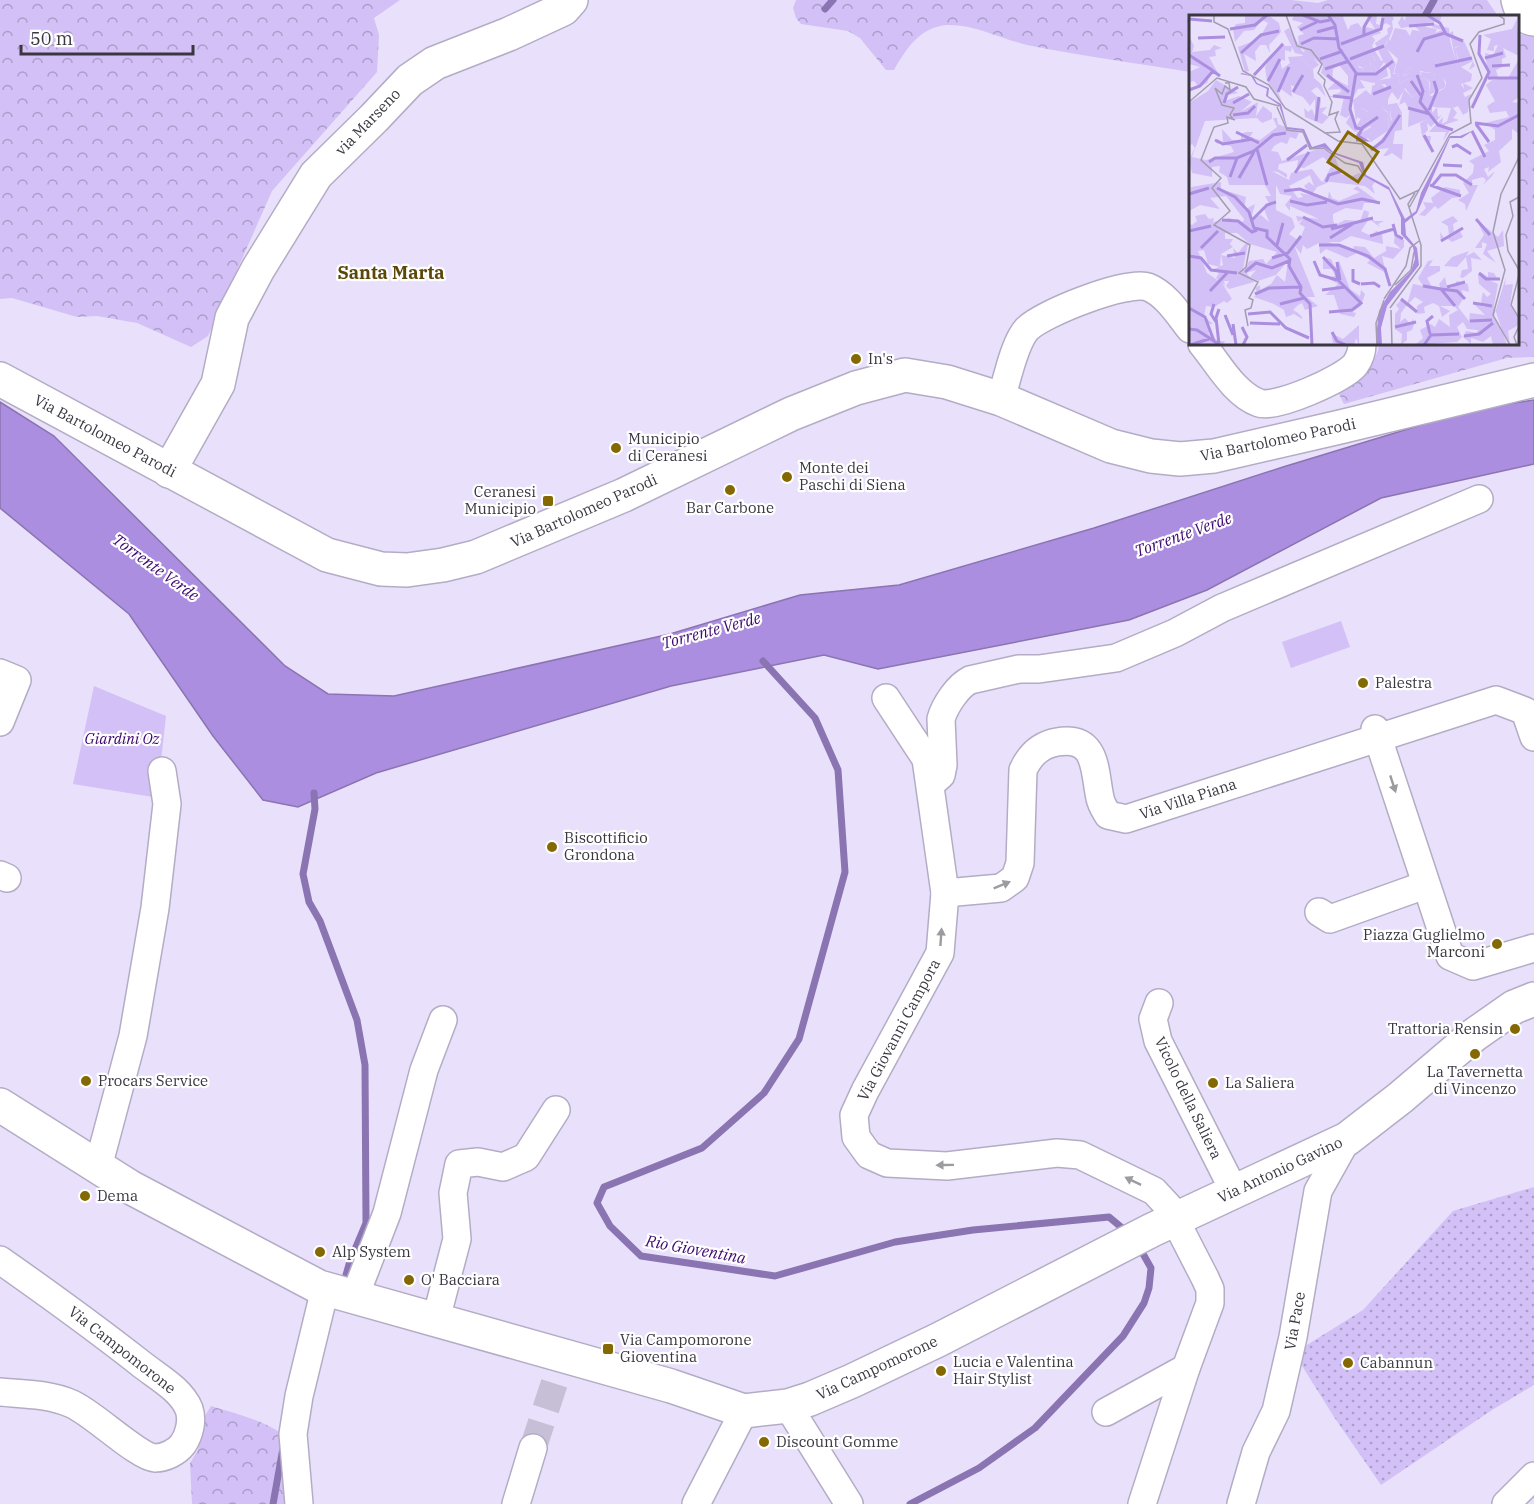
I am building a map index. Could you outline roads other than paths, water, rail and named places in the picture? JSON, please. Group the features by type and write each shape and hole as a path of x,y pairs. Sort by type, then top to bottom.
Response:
{"main road":[{"name":"via Marseno","path":"169,471 218,384 232,318 258,269 316,175 410,80 435,63 509,34 563,9 571,0"},
{"path":"1518,0 1523,12 1534,19"},
{"name":"Via Bartolomeo Parodi","path":"0,379 327,555 381,569 407,570 443,566 476,557 624,495 791,414 888,378 905,375 947,382 1001,399 1111,446 1151,456 1180,459 1214,456 1534,380"},
{"name":"Via Antonio Gavino","path":"1003,1306 1164,1224 1347,1139 1400,1098 1474,1035 1515,1007 1534,999"},
{"name":"Via Campomorone","path":"0,1106 141,1192 319,1287 436,1319 560,1364 671,1386 744,1411 788,1406 852,1381 1003,1306"}],"street":[{"path":"1001,399 1017,350 1028,329 1054,314 1107,292 1130,286 1150,288 1169,303 1189,327"},
{"path":"1203,345 1242,393 1260,403 1272,404 1288,400 1349,370 1362,353 1362,345"},
{"path":"929,785 941,775 943,765 941,719 943,712 964,683 1019,669 1039,669 1116,658 1175,633 1222,608 1479,499"},
{"path":"0,673 17,680 0,722"},
{"name":"Via Giovanni Campora","path":"886,698 926,759 945,893 940,953 854,1115 856,1137 869,1155 887,1163 947,1166 1057,1154 1080,1155 1154,1191 1168,1206 1164,1224 1210,1289 1210,1303 1186,1368 1142,1504"},
{"path":"1534,737 1525,711 1496,700 1377,733 1450,956 1473,966 1534,948"},
{"name":"Via Villa Piana","path":"945,893 1002,888 1015,878 1020,863 1023,770 1029,758 1039,748 1066,741 1081,743 1091,754 1095,764 1100,801 1108,815 1126,819 1377,733"},
{"path":"98,1167 133,1036 155,908 167,804 162,771"},
{"path":"1319,912 1330,919 1425,885"},
{"name":"Vicolo della Saliera","path":"1159,1003 1153,1019 1158,1041 1234,1191"},
{"path":"299,1504 293,1434 299,1396 340,1292 387,1213 424,1070 443,1020"},
{"path":"436,1319 457,1239 453,1193 459,1164 478,1162 503,1167 526,1157 556,1110"},
{"name":"Via Pace","path":"1241,1504 1256,1452 1276,1411 1293,1337 1318,1191 1347,1139"},
{"name":"Via Campomorone","path":"0,1260 87,1321 178,1394 190,1411 188,1436 180,1448 168,1455 158,1458 146,1456 103,1423 72,1404 33,1395 0,1392"},
{"path":"1106,1412 1186,1368"},
{"path":"788,1406 849,1504"},
{"path":"696,1504 744,1411"},
{"path":"516,1504 533,1448"},
{"path":"1506,1504 1534,1476"}],"water":[{"name":"Torrente Verde","path":"1534,400 1534,464 1381,498 1207,590 1129,620 878,669 824,655 671,686 376,773 298,807 263,800 213,736 129,614 0,508 0,402 54,436 285,666 328,694 394,696 670,634 800,595 899,585 1094,528 1477,408"}],"waterway":[{"path":"825,9 833,0"},
{"path":"1426,15 1434,0"},
{"name":"Rio Gioventina","path":"763,661 815,718 838,770 845,872 799,1039 764,1093 702,1148 604,1187 597,1203 610,1226 641,1256 775,1276 895,1242 973,1230 1109,1217 1127,1232"},
{"path":"314,793 315,809 303,874 309,902 320,921 357,1020 365,1065 366,1223 346,1275"},
{"name":"Rio Gioventina","path":"910,1504 979,1468 1035,1428 1123,1336 1144,1303 1149,1288 1151,1268 1138,1245"},
{"path":"273,1504 283,1448"}],"tunnel":[{"path":"533,1448 558,1372"}],"place":[{"name":"In's","path":"856,359"},
{"name":"Municipio di Ceranesi","path":"616,448"},
{"name":"Monte dei Paschi di Siena","path":"787,477"},
{"name":"Bar Carbone","path":"730,490"},
{"name":"Ceranesi Municipio","path":"548,501"},
{"name":"Palestra","path":"1363,683"},
{"name":"Biscottificio Grondona","path":"552,847"},
{"name":"Piazza Guglielmo Marconi","path":"1497,944"},
{"name":"Trattoria Rensin","path":"1515,1029"},
{"name":"La Tavernetta di Vincenzo","path":"1475,1054"},
{"name":"Procars Service","path":"86,1081"},
{"name":"La Saliera","path":"1213,1083"},
{"name":"Dema","path":"85,1196"},
{"name":"Alp System","path":"320,1252"},
{"name":"O' Bacciara","path":"409,1280"},
{"name":"Via Campomorone Gioventina","path":"608,1349"},
{"name":"Cabannun","path":"1348,1363"},
{"name":"Lucia e Valentina Hair Stylist","path":"941,1371"},
{"name":"Discount Gomme","path":"764,1442"}],"district":[{"name":"Santa Marta","path":"391,273"}],"park label":[{"name":"Giardini Oz","path":"122,739"}]}
